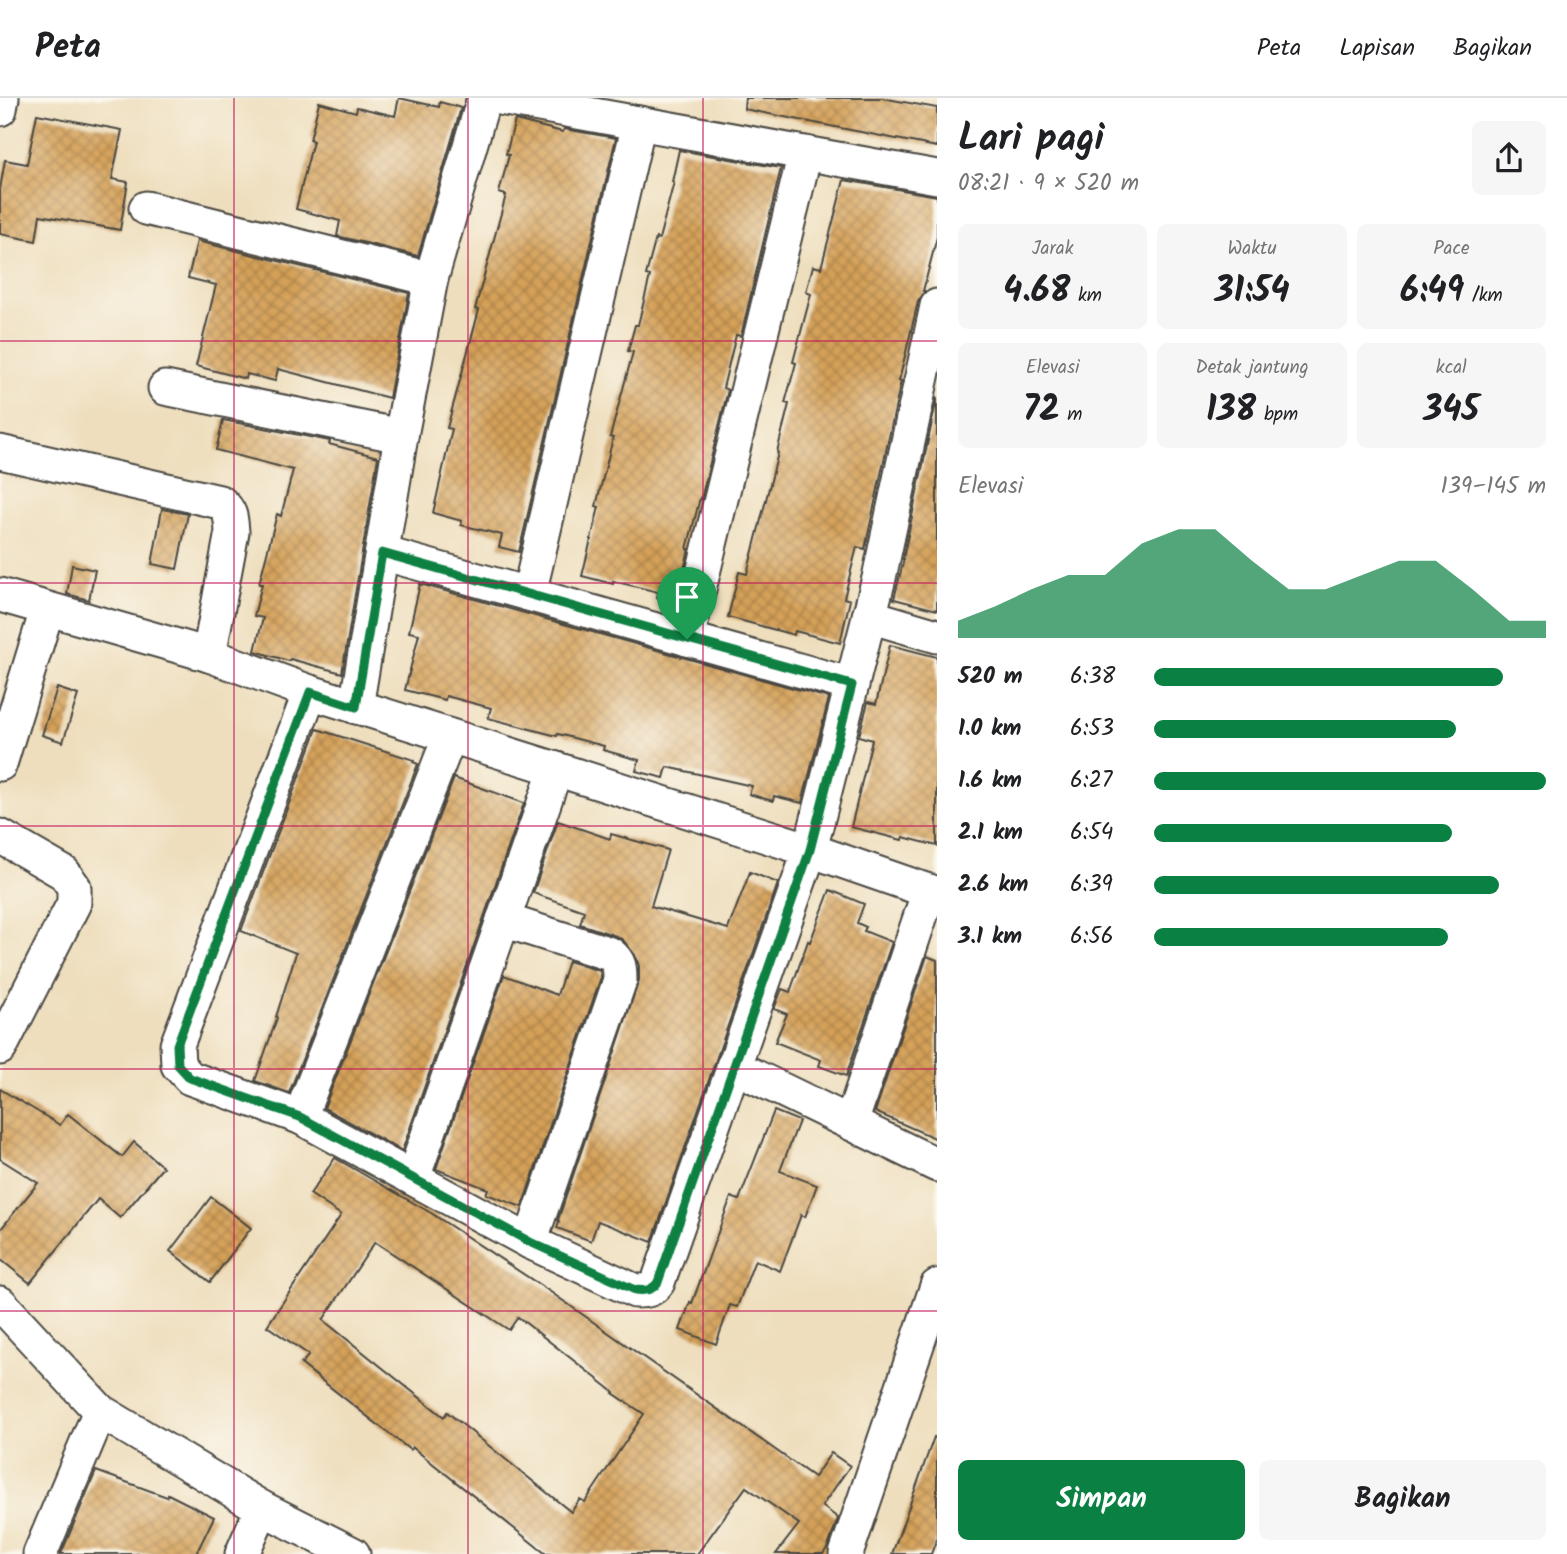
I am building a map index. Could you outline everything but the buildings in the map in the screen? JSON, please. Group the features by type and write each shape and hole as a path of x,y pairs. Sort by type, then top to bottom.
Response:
{"street":[{"path":"0,109 2,98"},
{"path":"356,707 401,436 431,279 484,98"},
{"path":"500,98 937,177"},
{"path":"529,594 639,123"},
{"path":"687,639 805,153"},
{"path":"146,208 431,279"},
{"path":"310,692 177,1045 178,1065 190,1078 300,1117 530,1242 635,1290 648,1291 658,1282 810,850 869,616 937,306"},
{"path":"165,388 401,436"},
{"path":"0,452 220,502 226,507 231,516 232,532 209,655"},
{"path":"382,553 852,685"},
{"path":"0,595 209,655 310,692 810,850 933,892 851,1123"},
{"path":"0,764 47,610"},
{"path":"869,616 937,636"},
{"path":"300,1117 450,736"},
{"path":"414,1178 556,769"},
{"path":"0,836 64,873 74,887 74,903 0,1048"},
{"path":"503,920 610,954 620,965 620,980 530,1242"},
{"path":"733,1066 937,1165"},
{"path":"846,1554 937,1286"},
{"path":"0,1303 100,1411 262,1508 353,1554"},
{"path":"40,1554 100,1411"},
{"path":"242,1554 262,1508"}],"route":[{"path":"382,553 687,639 852,685 810,850 654,1287 648,1291 635,1290 530,1242 300,1117 190,1078 178,1065 177,1045 310,692 356,707 382,553"}]}
